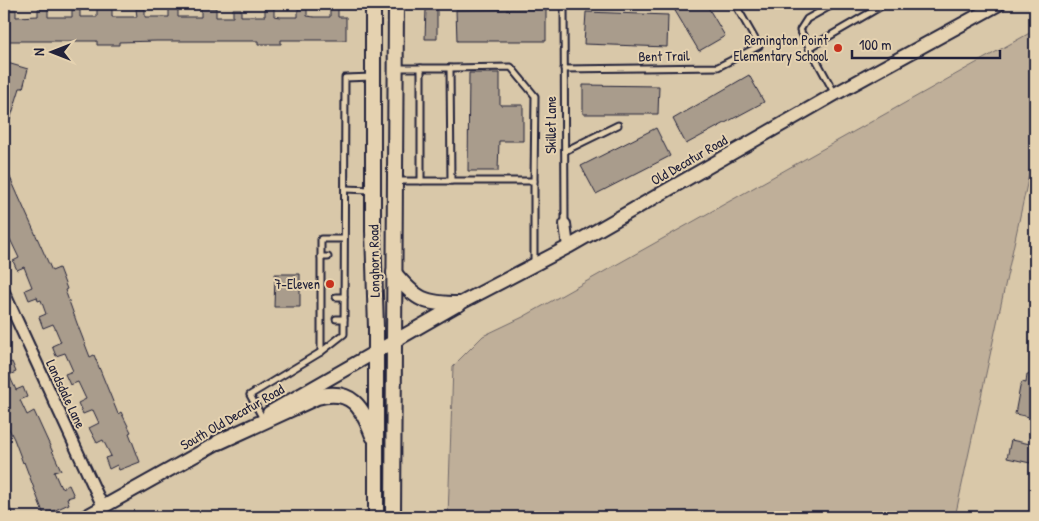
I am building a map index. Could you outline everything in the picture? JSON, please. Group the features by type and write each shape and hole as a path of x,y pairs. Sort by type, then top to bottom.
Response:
{"main road":[{"name":"Longhorn Road","path":"373,4 376,517"},
{"name":"Longhorn Road","path":"393,517 396,4"},
{"path":"373,72 395,68"},
{"path":"394,273 406,288 422,300 438,304 460,304"},
{"path":"219,442 317,396 328,394 349,398 360,408 375,441"}],"street":[{"name":"Old Decatur Road","path":"394,342 460,304 568,247 836,94 999,4"},
{"name":"Skillet Lane","path":"566,224 568,247"},
{"name":"Landsdale Lane","path":"4,292 103,507"},
{"name":"South Old Decatur Road","path":"85,517 394,342"}],"lane":[{"name":"Skillet Lane","path":"564,4 566,224"},
{"name":"Bent Trail","path":"564,69 718,67 759,46 735,4"},
{"path":"834,4 806,19 800,30 836,94"},
{"path":"809,48 885,4"},
{"path":"395,68 511,67 535,96 534,265"},
{"path":"421,68 421,181"},
{"path":"450,68 451,180"},
{"path":"262,417 250,395 321,352 344,334 345,78 373,72"},
{"path":"565,151 618,125"},
{"path":"395,181 534,181"},
{"path":"345,190 373,190"},
{"path":"321,352 321,239 344,239"},
{"path":"321,257 328,257"},
{"path":"336,257 344,257"},
{"path":"337,267 344,266"},
{"path":"321,267 328,267"},
{"path":"321,277 328,277"},
{"path":"337,277 344,277"},
{"path":"337,287 344,287"},
{"path":"321,288 328,288"},
{"path":"321,297 328,297"},
{"path":"336,297 344,297"},
{"path":"321,309 328,309"},
{"path":"337,309 344,309"},
{"path":"321,320 327,319"},
{"path":"336,319 344,319"}],"shaded area":[{"path":"1035,30 1035,147 955,517 448,517 453,366 483,336 523,317"}],"building":[{"path":"671,4 706,4 725,36 699,51"},
{"path":"201,8 216,8 216,17 233,17 233,9 241,9 241,16 265,16 265,8 274,8 274,16 298,17 298,9 307,9 307,16 330,17 330,8 338,8 338,17 346,17 346,40 281,40 281,44 258,44 258,41 157,41 119,42 119,45 97,45 97,41 4,41 4,17 7,17 7,10 16,10 16,17 38,16 38,9 48,9 48,17 72,17 72,10 80,10 80,17 97,17 97,9 112,9 112,17 137,17 136,9 145,9 145,17 169,17 169,9 178,9 178,17 201,17"},
{"path":"426,8 437,8 437,39 425,39"},
{"path":"546,9 546,41 457,41 456,10"},
{"path":"586,12 668,15 667,47 584,44"},
{"path":"4,62 28,69 23,88 20,88 10,120 4,118"},
{"path":"469,73 500,73 500,105 523,105 523,141 499,141 498,171 468,171"},
{"path":"749,75 764,102 686,144 673,119"},
{"path":"583,85 659,86 658,114 583,114"},
{"path":"656,128 670,156 596,194 581,166"},
{"path":"4,164 52,271 59,268 67,289 65,290 90,357 94,355 118,414 121,412 131,432 129,433 140,462 119,470 117,465 109,469 105,458 111,456 103,440 97,443 89,428 99,423 93,410 83,414 78,403 86,399 78,382 70,385 65,374 73,371 65,353 56,356 52,346 61,342 55,328 53,324 43,328 39,317 46,314 41,300 38,301 37,297 29,300 25,290 32,287 24,267 17,270 13,261 19,258 10,239 4,242 4,231 7,229 4,223"},
{"path":"275,274 300,274 300,307 274,307"},
{"path":"12,362 16,372 9,375 16,390 23,387 27,397 20,400 27,415 34,411 61,470 54,472 61,488 69,485 74,496 67,498 69,504 44,515 24,462 4,419 4,365"},
{"path":"1027,374 1035,376 1035,418 1015,414 1020,387 1022,382 1026,383"},
{"path":"1011,440 1035,445 1035,464 1007,458"},
{"path":"4,495 14,517 4,517"}],"place":[{"name":"Remington Point Elementary School","path":"838,48"},
{"name":"7-Eleven","path":"330,284"}]}
